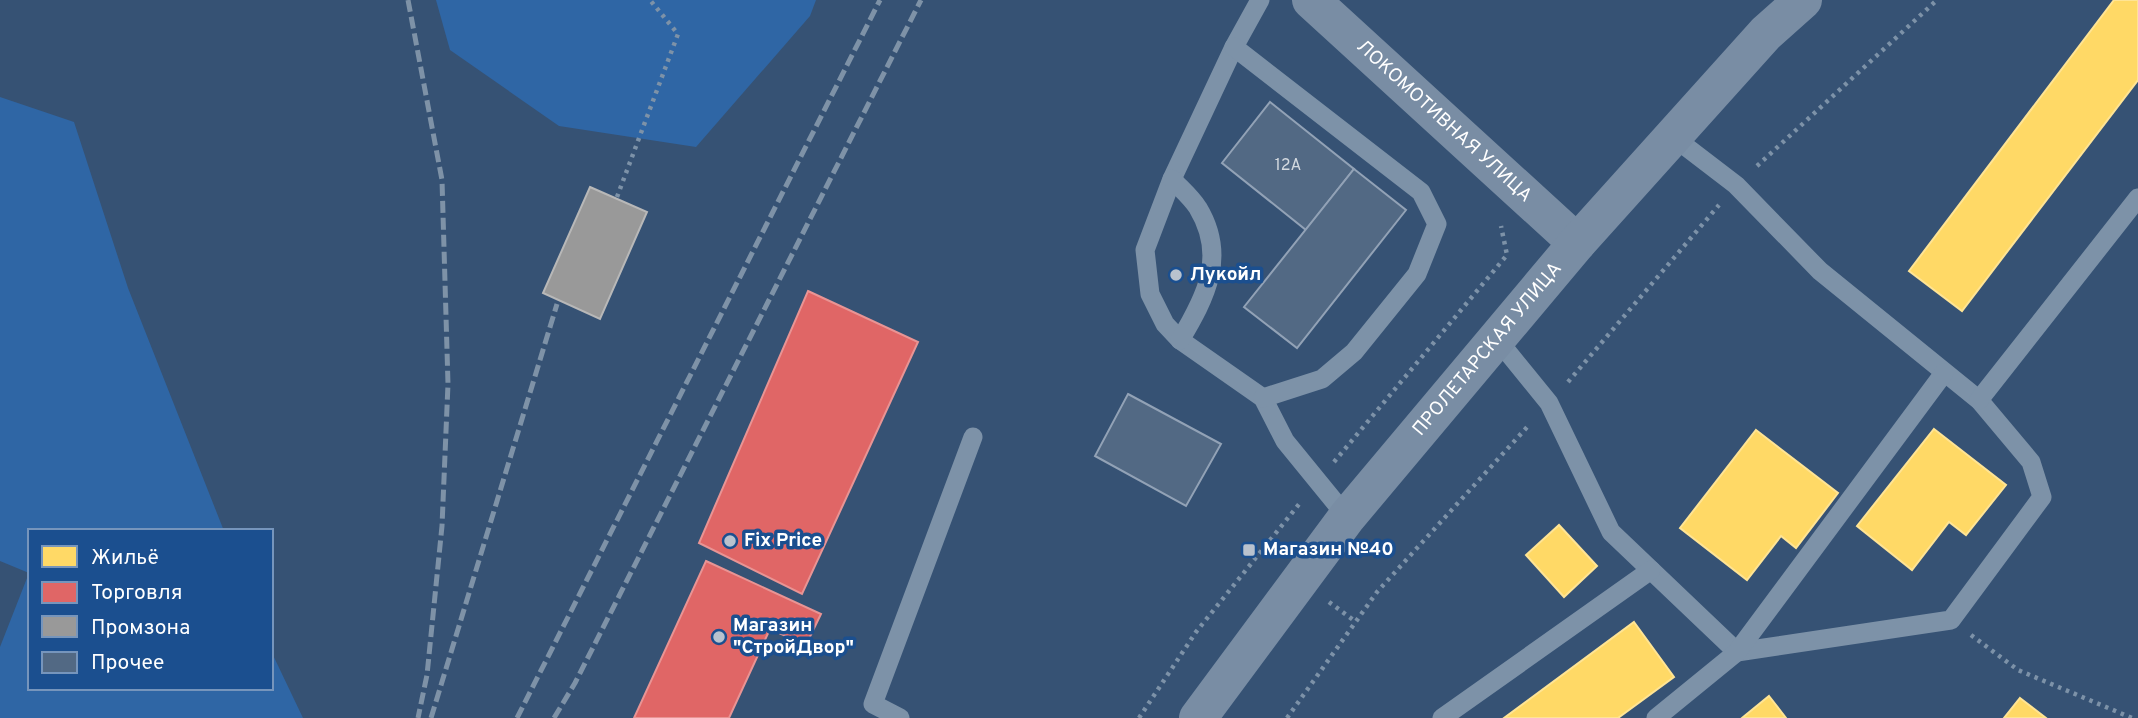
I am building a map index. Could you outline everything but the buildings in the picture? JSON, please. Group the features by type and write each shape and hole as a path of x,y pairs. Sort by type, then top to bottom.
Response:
{"main road":[{"name":"ЛОКОМОТИВНАЯ УЛИЦА","path":"1311,0 1577,243"},
{"name":"ПРОЛЕТАРСКАЯ УЛИЦА","path":"1198,718 1347,517 1497,338 1672,136 1766,33 1802,0"}],"lane":[{"path":"1259,0 1172,179 1144,250 1150,294 1165,324 1180,340 1263,398 1285,442 1347,517"},
{"path":"1234,47 1421,192 1437,224 1417,274 1354,352 1322,379 1263,398"},
{"path":"1672,136 1736,185 1820,271 1979,400 2031,462 2042,497 1951,620 1737,652"},
{"path":"1172,179 1198,208 1214,251 1205,299 1180,340"},
{"path":"1979,400 2138,198"},
{"path":"1497,338 1549,403 1611,532 1737,652"},
{"path":"1656,718 1737,652 1944,373"},
{"path":"900,718 870,711 973,437"},
{"path":"1442,718 1651,570"}],"path":[{"path":"617,197 678,34 650,0"},
{"path":"1287,718 1377,592 1549,403 1736,185 1937,0"},
{"path":"1951,620 2018,670 2132,718"}],"shaded area":[{"path":"436,0 816,0 810,16 696,147 559,126 450,50"},
{"path":"0,97 74,122 128,288 223,529 28,529 28,573 0,561"},
{"path":"28,576 28,690 273,690 273,655 303,718 0,718 0,647"}],"railway":[{"path":"408,0 442,180 448,384 442,526 427,675 418,718"},
{"path":"517,718 880,0"},
{"path":"554,718 575,683 921,0"},
{"path":"431,718 557,304"}],"place":[{"name":"Лукойл","path":"1176,275"},
{"name":"Fix Price","path":"730,541"},
{"name":"Магазин №40","path":"1249,550"},
{"name":"Магазин \"СтройДвор\"","path":"719,637"}]}
